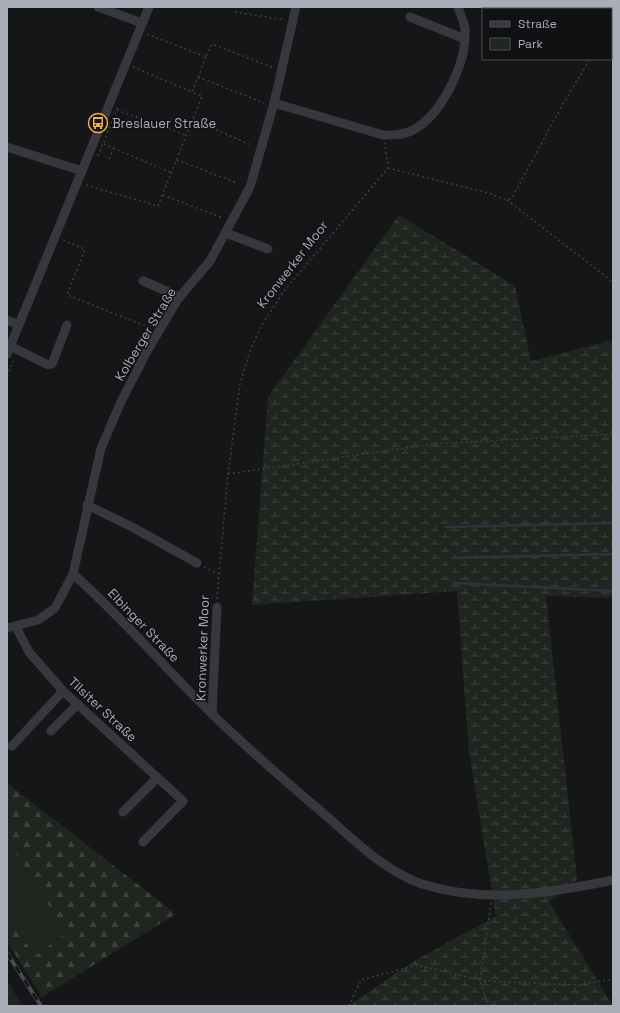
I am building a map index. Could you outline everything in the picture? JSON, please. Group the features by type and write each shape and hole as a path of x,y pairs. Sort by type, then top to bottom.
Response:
{"street":[{"path":"98,7 142,23"},
{"path":"67,325 52,364 48,365 9,350 149,7"},
{"name":"Kolberger Straße","path":"11,627 38,620 55,608 73,574 87,505 101,448 121,402 159,331 180,297 210,261 232,223 250,187 274,103 296,7"},
{"path":"274,103 383,135 396,135 413,130 430,116 446,94 456,76 465,30 458,7"},
{"path":"410,17 464,39"},
{"path":"7,147 82,171"},
{"path":"226,233 268,249"},
{"path":"143,281 180,297"},
{"path":"7,320 19,324"},
{"path":"87,505 132,527 197,563"},
{"name":"Elbinger Straße","path":"73,574 105,602 212,714"},
{"name":"Kronwerker Moor","path":"217,607 212,714 270,768 361,847 389,867 421,884 448,891 493,896 536,893 613,880"},
{"name":"Tilsiter Straße","path":"11,627 29,652 63,690 183,801 143,842"},
{"path":"12,746 63,690"},
{"path":"50,731 78,704"},
{"path":"123,812 157,778"}],"path":[{"path":"210,7 216,8"},
{"path":"235,12 293,22"},
{"path":"146,34 206,57"},
{"path":"192,92 212,44 281,70"},
{"path":"506,200 512,198 559,111 589,60"},
{"path":"85,185 158,206 172,173 202,96 133,67"},
{"path":"198,77 261,104 274,103"},
{"path":"117,110 186,135"},
{"path":"192,120 250,144"},
{"path":"383,135 388,168 488,193 506,200 613,282"},
{"path":"104,144 172,173"},
{"path":"109,158 115,145"},
{"path":"177,160 237,182"},
{"name":"Kronwerker Moor","path":"217,607 218,574 228,474 240,384 251,348 262,325 284,291 388,168"},
{"path":"163,195 232,223"},
{"path":"63,240 85,249 67,295 159,331"},
{"path":"228,474 432,444 613,434"},
{"path":"197,563 218,574"},
{"path":"493,896 480,980 486,1000 495,1006"},
{"path":"349,1006 361,980 417,965 480,980 577,985 613,979"}],"green space":[{"path":"399,215 515,286 531,361 613,340 613,598 546,596 577,880 549,902 613,1006 348,1006 416,960 496,916 469,752 457,591 252,605 268,397"},
{"path":"7,783 176,914 42,997 7,942 7,915 35,956 66,933 7,838"},
{"path":"7,838 66,933 35,956 7,915"},
{"path":"7,981 23,1006 7,1006"}],"waterway":[{"path":"446,527 613,523"},
{"path":"453,558 613,554"},
{"path":"454,583 613,591"}],"railway":[{"path":"7,953 41,1006"}],"place":[{"name":"Breslauer Straße","path":"98,123"}]}
